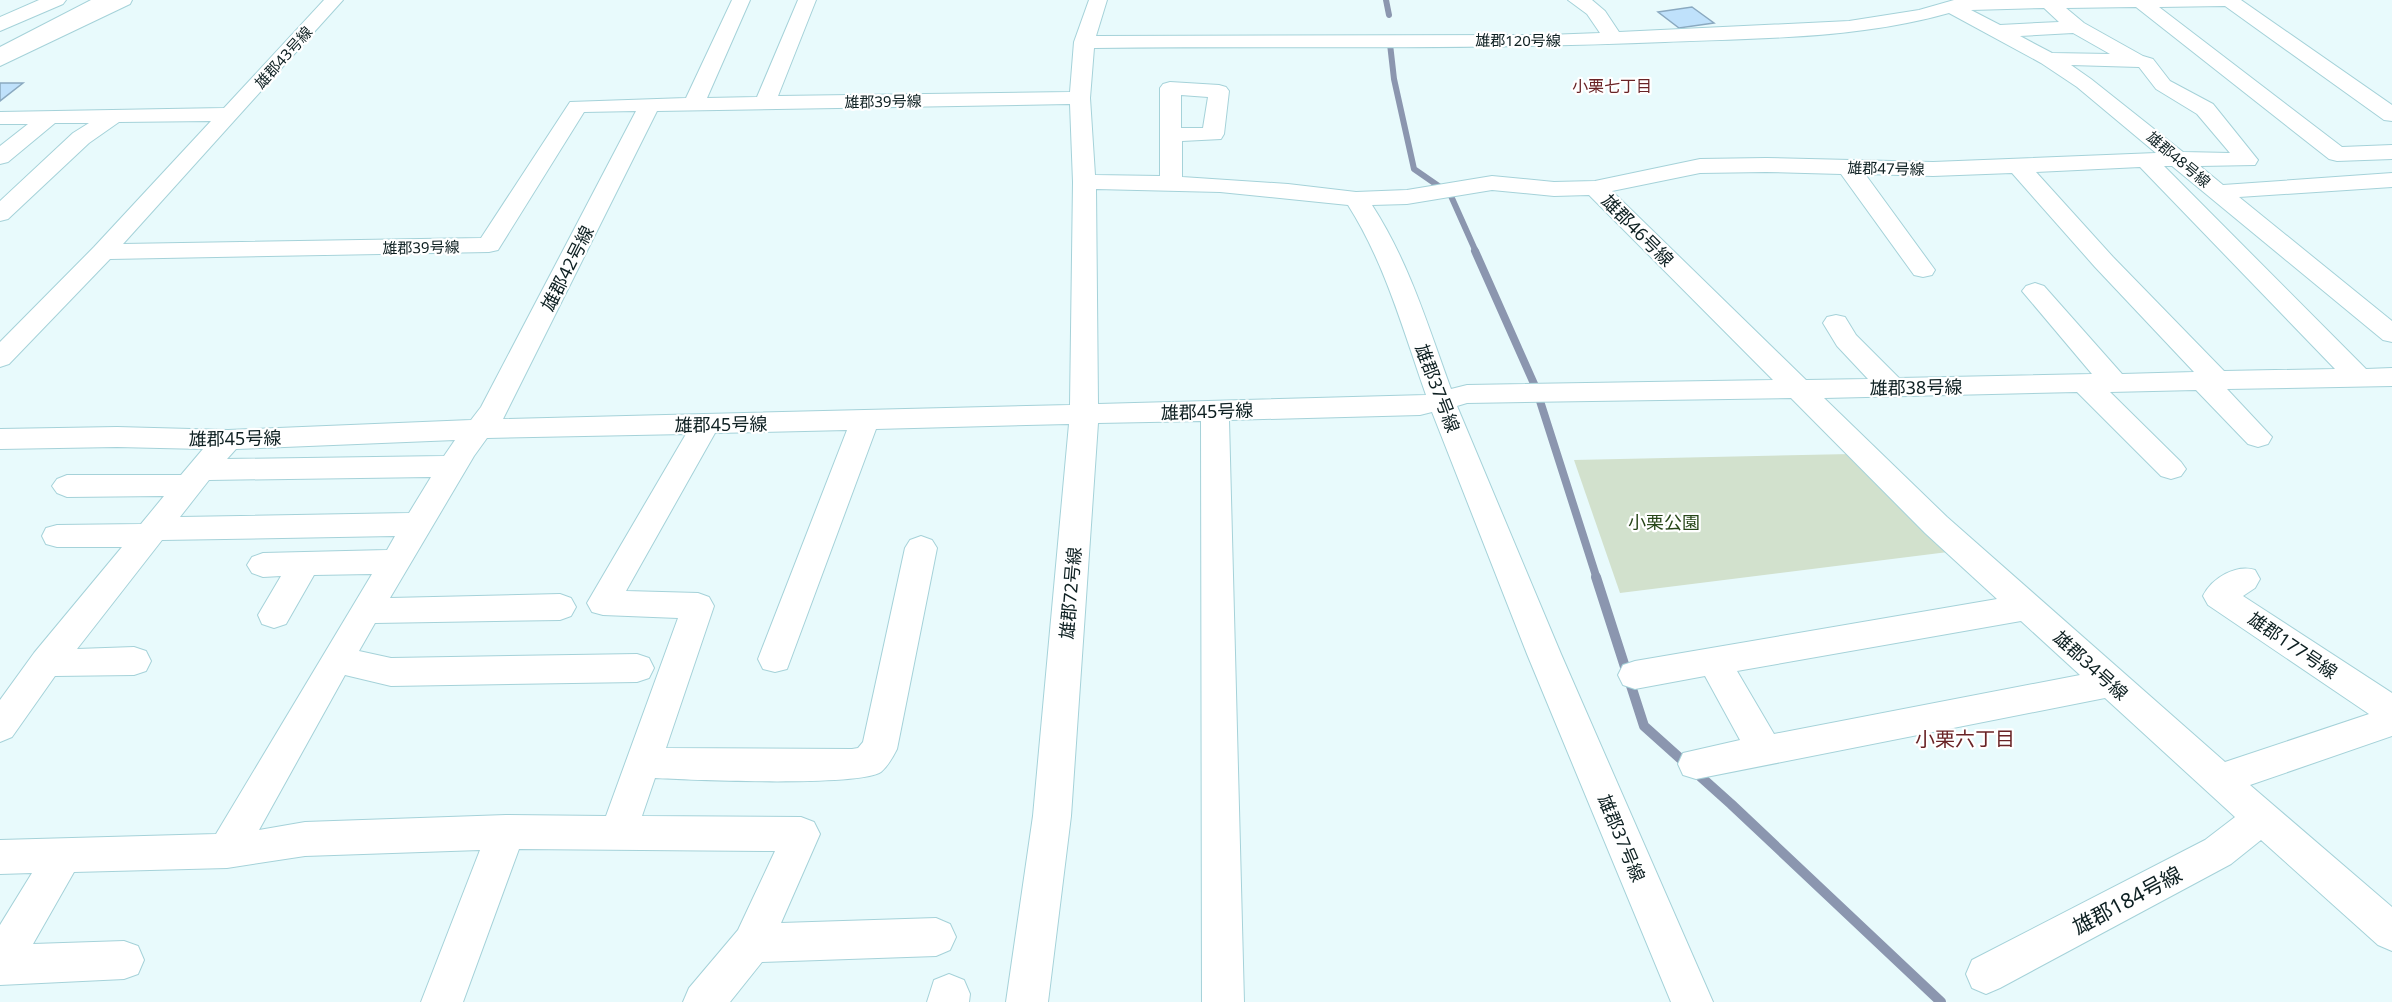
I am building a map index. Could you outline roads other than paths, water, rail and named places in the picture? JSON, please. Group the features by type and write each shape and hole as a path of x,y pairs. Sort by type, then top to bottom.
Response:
{"street":[{"path":"0,20 43,0"},
{"path":"0,25 56,0"},
{"path":"0,33 69,0"},
{"path":"0,48 94,0"},
{"path":"0,58 107,0"},
{"path":"0,58 123,0"},
{"name":"雄郡43号線","path":"231,114 334,0"},
{"path":"693,104 741,0"},
{"path":"765,103 807,0"},
{"path":"1098,0 1084,42 1080,98 1084,182 1171,182 1257,187 1356,199"},
{"path":"1576,0 1585,3 1598,14 1612,38"},
{"path":"2230,0 2392,116"},
{"name":"雄郡120号線","path":"1084,42 1546,41 1849,27 1921,15 1961,3 2230,0"},
{"path":"2048,2 2077,27 2136,60"},
{"path":"2140,2 2337,154 2392,152"},
{"name":"雄郡48号線","path":"1950,6 2048,59 2121,111 2392,334"},
{"path":"1996,31 2077,27"},
{"path":"2048,59 2136,60"},
{"name":"雄郡47号線","path":"1595,188 1700,166 1933,169 2145,160 2247,159 2205,109 2163,85 2146,63 2136,60"},
{"name":"雄郡39号線","path":"103,252 489,245 577,106 1080,98"},
{"name":"雄郡42号線","path":"227,851 337,659 453,466 493,412 650,104"},
{"path":"0,118 231,114"},
{"path":"0,358 103,252 231,114"},
{"path":"2,222 81,138 114,116"},
{"path":"0,157 50,117"},
{"path":"1170,135 1171,182"},
{"path":"2145,160 2358,377"},
{"path":"2018,165 2258,437"},
{"path":"1848,167 1923,270"},
{"path":"2218,192 2392,180"},
{"name":"雄郡72号線","path":"1027,1002 1052,816 1084,416 1084,182"},
{"name":"雄郡46号線","path":"1356,199 1407,197 1492,183 1554,189 1595,188 1800,390"},
{"name":"雄郡37号線","path":"1356,199 1378,232 1395,270 1441,400 1544,654 1692,1002"},
{"path":"2035,291 2115,383"},
{"path":"1836,323 1846,340 1892,387"},
{"name":"雄郡38号線","path":"1441,400 1467,394 1800,390 2392,376"},
{"path":"2084,383 2142,438 2171,470"},
{"name":"雄郡34号線","path":"1800,390 1936,525 2392,932"},
{"name":"雄郡45号線","path":"0,439 117,437 228,440 479,429 1420,406 1441,400"},
{"path":"1215,411 1223,1002"},
{"path":"775,659 865,420"},
{"path":"618,833 698,606 603,603 706,424"},
{"path":"0,727 46,663 228,440"},
{"path":"67,486 453,466"},
{"path":"57,536 418,524"},
{"path":"644,762 695,765 852,764 868,761 879,749 921,548"},
{"path":"263,565 396,561"},
{"path":"274,615 305,564"},
{"name":"雄郡177号線","path":"2244,579 2219,596 2392,711"},
{"path":"1635,675 2026,606"},
{"path":"366,611 560,607"},
{"path":"337,659 392,672 637,668"},
{"path":"46,663 134,661"},
{"path":"1714,661 1765,751"},
{"path":"1696,764 2111,683"},
{"path":"2219,780 2392,721"},
{"name":"雄郡184号線","path":"1986,974 2218,852 2262,817"},
{"path":"442,1002 506,832"},
{"path":"0,857 227,851 263,848 305,839 506,832 801,834 752,943 704,1002"},
{"path":"0,964 64,855"},
{"path":"752,943 936,937"},
{"path":"0,964 124,960"}],"waterway":[{"path":"1386,0 1389,15"},
{"path":"1390,44 1394,79 1414,169 1440,187"},
{"path":"1451,196 1476,252"},
{"path":"1475,251 1535,386"},
{"path":"1540,401 1597,579"},
{"path":"1596,577 1644,726 1731,804 1941,1002"}],"district":[{"name":"小栗七丁目","path":"1612,86"},
{"name":"小栗六丁目","path":"1965,738"}],"park label":[{"name":"小栗公園","path":"1664,522"}]}
